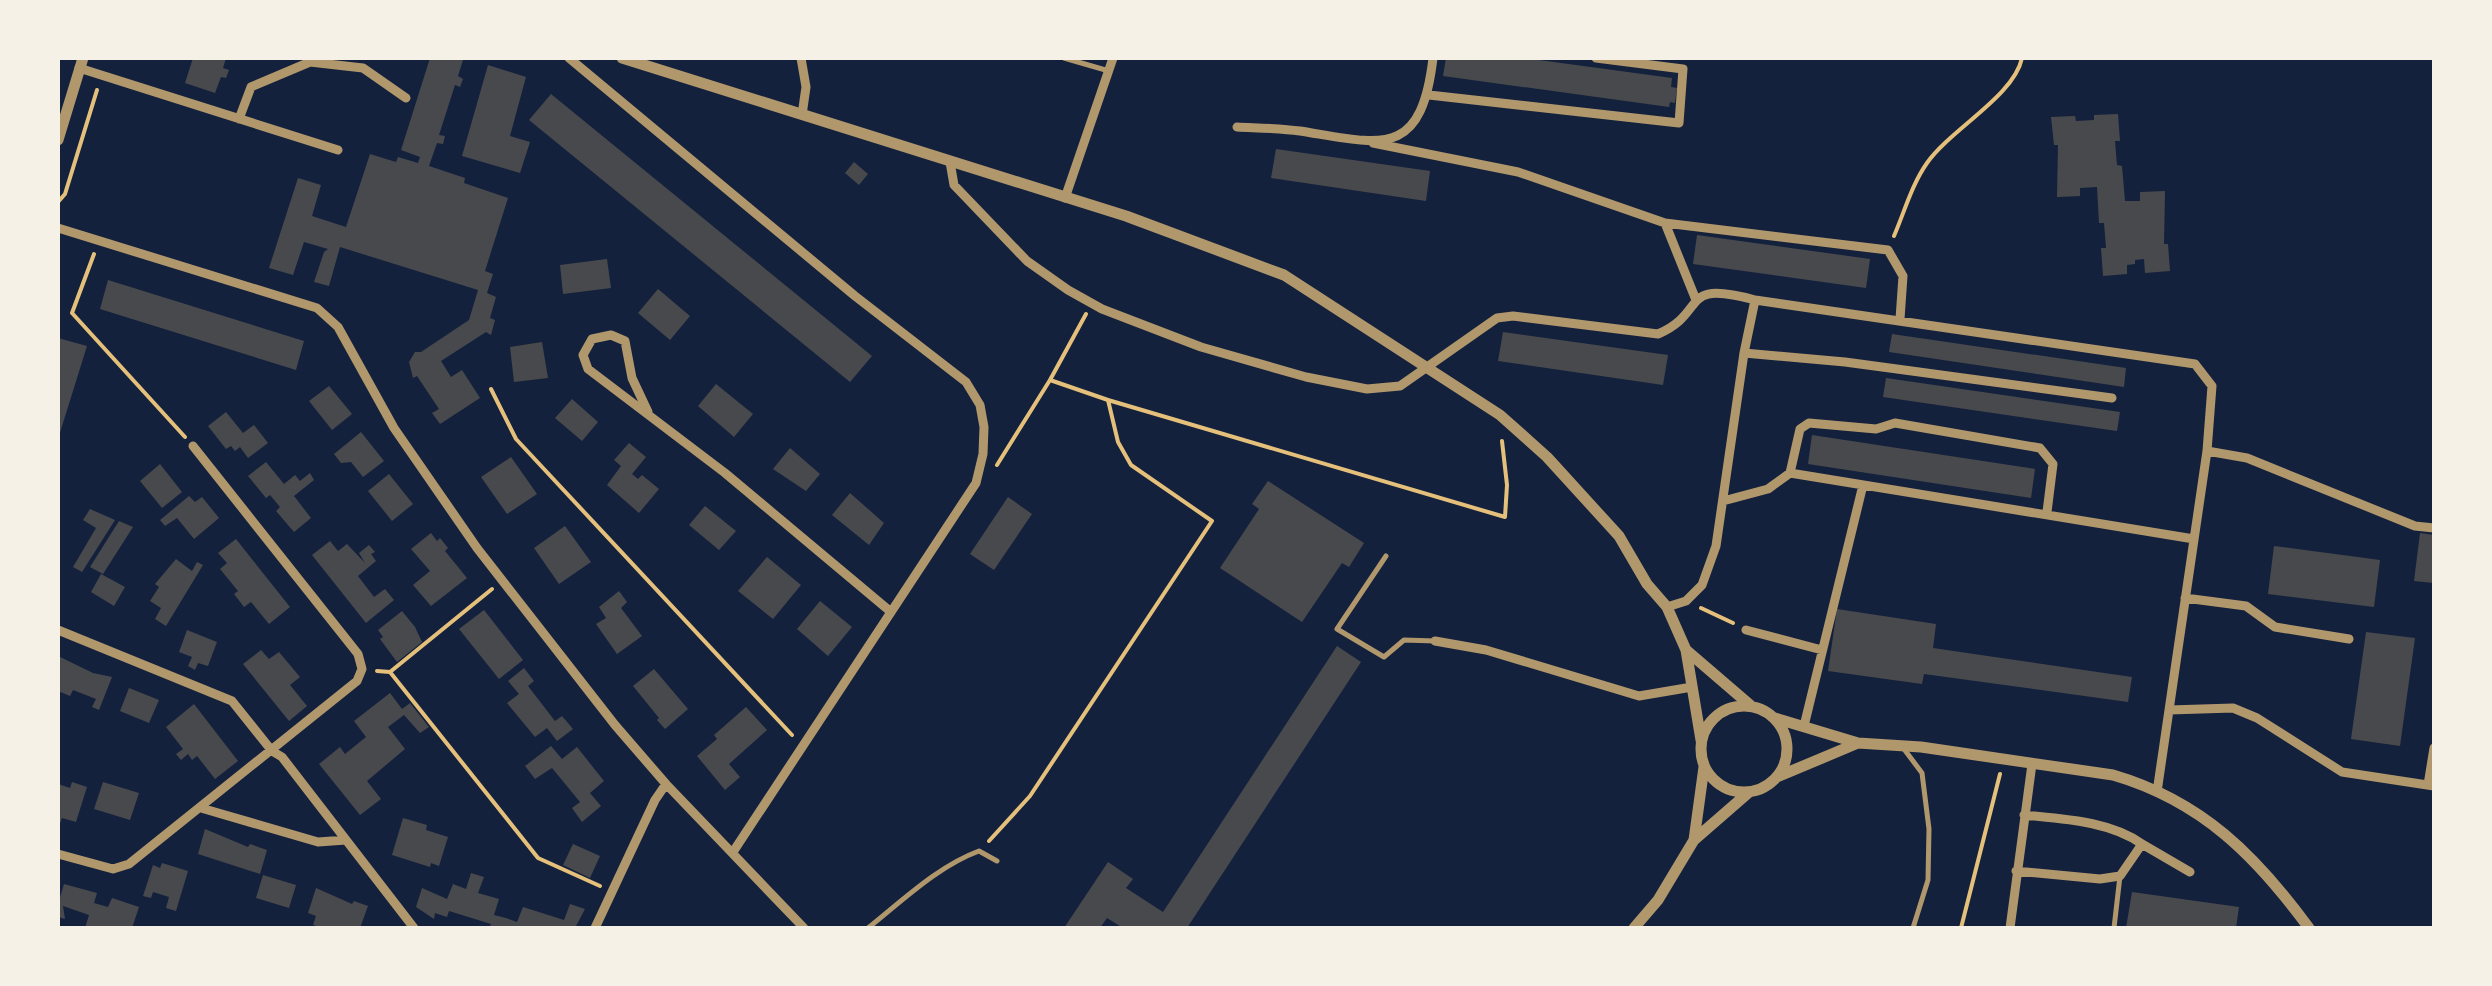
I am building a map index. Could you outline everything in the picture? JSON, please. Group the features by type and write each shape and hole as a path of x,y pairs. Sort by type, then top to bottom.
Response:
{"street":[{"path":"569,58 966,382 980,405 983,454 976,483 733,852"},
{"path":"622,58 1126,216 1284,275 1500,415 1547,457 1618,536 1647,584 1667,607 1686,650 1701,740 1704,767 1694,840"},
{"path":"802,58 806,87 802,115"},
{"path":"1065,198 1113,58"},
{"path":"1373,143 1388,140 1409,127 1428,95 1433,58"},
{"path":"1428,95 1679,123 1682,69 1596,58"},
{"path":"238,118 251,87 310,62 363,68 406,98"},
{"path":"58,140 61,116 81,63 102,76 338,150"},
{"path":"1236,127 1296,130 1518,172 1664,224 1888,250 1904,276 1900,319"},
{"path":"950,162 954,185 994,228 1028,261 1092,304 1201,346 1306,377 1367,389 1400,386 1497,318 1513,316 1658,334 1668,330 1696,300 1708,292 1722,291 1755,300 2196,364 2212,386 2208,451 2156,792"},
{"path":"1664,224 1696,300"},
{"path":"58,228 264,291 328,315 394,428 502,581 615,726 804,928"},
{"path":"1667,607 1686,601 1702,585 1716,546 1755,300"},
{"path":"648,412 632,378 625,341 611,335 592,338 584,348 584,364 891,612"},
{"path":"1744,352 2112,398"},
{"path":"1723,502 1768,489 1790,473 1800,428 1809,422 1876,429 1895,423 2040,448 2053,464 2047,512"},
{"path":"58,854 114,870 129,864 272,752 356,681 362,669 358,654 192,446"},
{"path":"2208,451 2247,458 2415,526 2434,528"},
{"path":"1790,473 2194,538"},
{"path":"1804,726 1863,485"},
{"path":"2186,598 2246,606 2276,628 2349,639"},
{"path":"58,630 232,701 272,752 282,758 414,928"},
{"path":"1746,630 1822,650"},
{"path":"1435,641 1486,650 1638,696 1692,686"},
{"path":"1686,650 1750,706 1775,718 1858,743 2113,775 2156,792 2214,824 2246,850 2309,928"},
{"path":"1701,740 1706,728 1724,710 1750,706"},
{"path":"2169,710 2233,708 2257,718 2342,772 2432,785 2434,748"},
{"path":"1775,718 1788,747 1786,763 1778,777"},
{"path":"1634,928 1658,900 1694,840 1748,792 1858,743"},
{"path":"2010,928 2032,764"},
{"path":"1704,767 1715,782 1730,790 1748,792"},
{"path":"595,928 666,784"},
{"path":"201,808 318,842 346,840"},
{"path":"2024,815 2072,820 2128,834 2190,872"},
{"path":"2016,871 2100,879 2120,876 2142,844"}],"lane":[{"path":"1064,58 1109,71"},
{"path":"1386,556 1337,629 1384,657 1404,640 1435,641"},
{"path":"1902,747 1922,773 1929,829 1928,880 1914,928"},
{"path":"868,928 920,886 979,852 997,860"},
{"path":"2114,928 2120,876"}],"path":[{"path":"1888,250 1925,166 1953,133 2012,82 2022,58"},
{"path":"58,202 65,194 102,76"},
{"path":"99,240 72,313 192,446"},
{"path":"976,483 999,463 1092,304"},
{"path":"1050,380 1505,517 1507,485 1500,415"},
{"path":"491,389 516,439 802,746"},
{"path":"979,852 1030,796 1212,521 1131,465 1118,442 1108,400"},
{"path":"362,669 390,672 502,581"},
{"path":"1686,601 1746,630"},
{"path":"390,672 538,858 612,892"},
{"path":"1961,928 2004,760"}],"building":[{"path":"193,58 226,58 223,68 229,70 226,78 221,77 215,93 185,83"},
{"path":"430,58 463,60 458,76 463,79 460,87 455,85 439,135 445,136 443,144 437,143 429,166 508,198 485,271 493,274 487,293 496,297 490,318 495,320 491,335 486,332 441,361 451,377 462,370 480,398 440,424 432,413 439,409 417,376 413,378 409,362 415,352 421,352 469,320 478,290 340,247 329,286 314,282 328,249 304,242 293,275 269,268 298,178 321,185 312,216 346,227 370,154 396,162 398,157 418,163 420,157 401,150"},
{"path":"1446,58 1524,58 1672,78 1671,87 1677,88 1675,103 1670,102 1669,107 1443,76"},
{"path":"488,65 526,77 510,136 530,142 520,173 462,156"},
{"path":"551,94 872,356 850,382 529,120"},
{"path":"2118,114 2120,141 2115,141 2125,201 2140,201 2140,192 2165,191 2164,244 2168,244 2170,271 2145,273 2144,259 2127,265 2127,274 2103,276 2101,248 2106,248 2104,223 2099,223 2097,187 2080,188 2080,196 2057,197 2058,145 2054,145 2051,117 2075,116 2076,121"},
{"path":"1276,149 1430,171 1426,201 1271,178"},
{"path":"854,162 868,174 859,185 845,173"},
{"path":"1697,235 1870,259 1866,288 1693,264"},
{"path":"607,259 611,288 563,294 560,265"},
{"path":"108,280 304,341 296,370 100,309"},
{"path":"658,289 690,316 670,340 638,313"},
{"path":"1503,332 1668,355 1663,385 1498,361"},
{"path":"1892,334 2126,368 2124,387 1889,352"},
{"path":"58,338 87,346 58,439"},
{"path":"542,342 548,378 514,382 510,347"},
{"path":"1886,378 2120,412 2117,431 1883,397"},
{"path":"716,384 753,414 734,437 698,406"},
{"path":"329,386 352,414 332,430 309,401"},
{"path":"572,399 598,422 582,441 555,418"},
{"path":"226,412 243,433 254,425 268,443 248,458 240,447 235,451 231,446 226,449 208,426"},
{"path":"361,432 384,461 363,477 351,462 341,463 334,454"},
{"path":"1812,435 2035,469 2031,498 1808,464"},
{"path":"629,443 646,457 632,474 638,479 642,475 659,489 639,513 607,485 621,466 614,460"},
{"path":"790,448 820,474 806,491 773,469"},
{"path":"511,457 537,494 507,514 481,477"},
{"path":"266,462 284,484 295,475 300,481 310,473 314,480 294,496 311,518 294,532 276,511 280,507 270,495 266,498 248,476"},
{"path":"160,464 182,492 162,508 140,481"},
{"path":"389,474 413,504 392,521 368,491"},
{"path":"1268,481 1364,543 1349,567 1342,563 1302,622 1220,568 1259,509 1252,504"},
{"path":"850,493 884,523 869,545 832,515"},
{"path":"189,496 195,502 202,497 219,518 194,539 177,518 165,526 160,520"},
{"path":"1008,497 1032,514 994,570 970,554"},
{"path":"705,506 736,531 719,550 689,525"},
{"path":"90,509 115,520 82,572 73,567 96,528 83,520"},
{"path":"119,521 133,527 103,574 90,567"},
{"path":"565,526 591,562 559,584 534,548"},
{"path":"431,533 448,548 445,551 467,578 431,606 413,585 430,571 411,549"},
{"path":"2420,533 2434,535 2434,583 2414,581"},
{"path":"236,539 290,607 269,624 251,602 244,607 234,594 238,591 220,569 227,563 218,553"},
{"path":"330,541 338,551 347,544 365,563 359,553 369,545 375,552 371,554 376,561 358,576 374,597 385,589 394,600 366,623 312,555"},
{"path":"2274,546 2380,560 2374,607 2268,594"},
{"path":"767,557 801,585 773,619 738,591"},
{"path":"176,559 192,571 197,562 203,565 166,626 155,619 161,608 150,601 159,587 155,584"},
{"path":"101,574 125,587 114,606 91,592"},
{"path":"619,591 627,602 621,608 642,636 617,654 596,624 606,618 599,607"},
{"path":"820,601 852,627 828,656 797,629"},
{"path":"1837,609 1936,624 1933,648 2132,677 2128,702 1924,674 1922,684 1828,671"},
{"path":"484,610 523,660 499,679 459,629"},
{"path":"402,611 422,642 397,662 378,630"},
{"path":"187,630 217,642 208,666 198,663 195,670 188,666 192,657 179,652"},
{"path":"2366,632 2415,638 2400,746 2351,739"},
{"path":"1337,646 1361,662 1187,928 1123,928 1107,918 1100,928 1064,928 1108,862 1133,879 1126,888 1163,912"},
{"path":"261,650 269,659 279,652 300,677 290,685 307,706 289,721 243,664"},
{"path":"58,656 93,673 112,677 99,710 92,707 96,699 73,690 70,696 58,691"},
{"path":"524,668 534,681 528,686 555,721 562,716 573,729 557,741 547,728 535,737 507,703 519,694 508,681"},
{"path":"654,669 688,709 665,729 633,686"},
{"path":"129,688 159,700 149,723 120,711"},
{"path":"390,693 402,709 410,703 429,727 420,733 404,715 388,727 405,749 367,781 381,799 360,815 319,764 340,747 345,754 366,737 354,721"},
{"path":"194,704 238,761 215,779 197,756 192,760 188,754 181,760 176,754 183,749 166,727"},
{"path":"746,707 767,730 729,764 740,777 725,790 697,756"},
{"path":"551,746 562,759 577,747 604,781 590,793 601,806 582,822 572,808 580,802 552,768 535,779 525,766"},
{"path":"72,782 87,787 76,822 62,818 58,829 58,784 70,788"},
{"path":"103,782 139,793 130,820 94,809"},
{"path":"403,818 448,837 439,866 431,863 430,867 392,855"},
{"path":"205,829 248,847 250,844 267,850 260,874 198,854"},
{"path":"573,844 600,856 590,878 563,865"},
{"path":"162,863 188,871 176,911 166,908 169,897 153,892 151,898 143,896 153,865 160,868"},
{"path":"471,873 484,877 478,893 499,899 494,915 517,922 523,907 564,920 570,904 585,909 575,928 489,928 491,924 449,911 447,917 435,913 434,919 416,907 422,888 447,899 453,884 466,889"},
{"path":"263,875 296,885 289,908 256,898"},
{"path":"64,884 97,893 94,903 108,907 112,898 139,907 132,928 85,928 89,915 63,906 65,919 58,917"},
{"path":"316,888 352,904 354,901 368,906 360,928 313,925 316,916 308,913"},
{"path":"2132,892 2239,907 2236,928 2126,928"}]}
